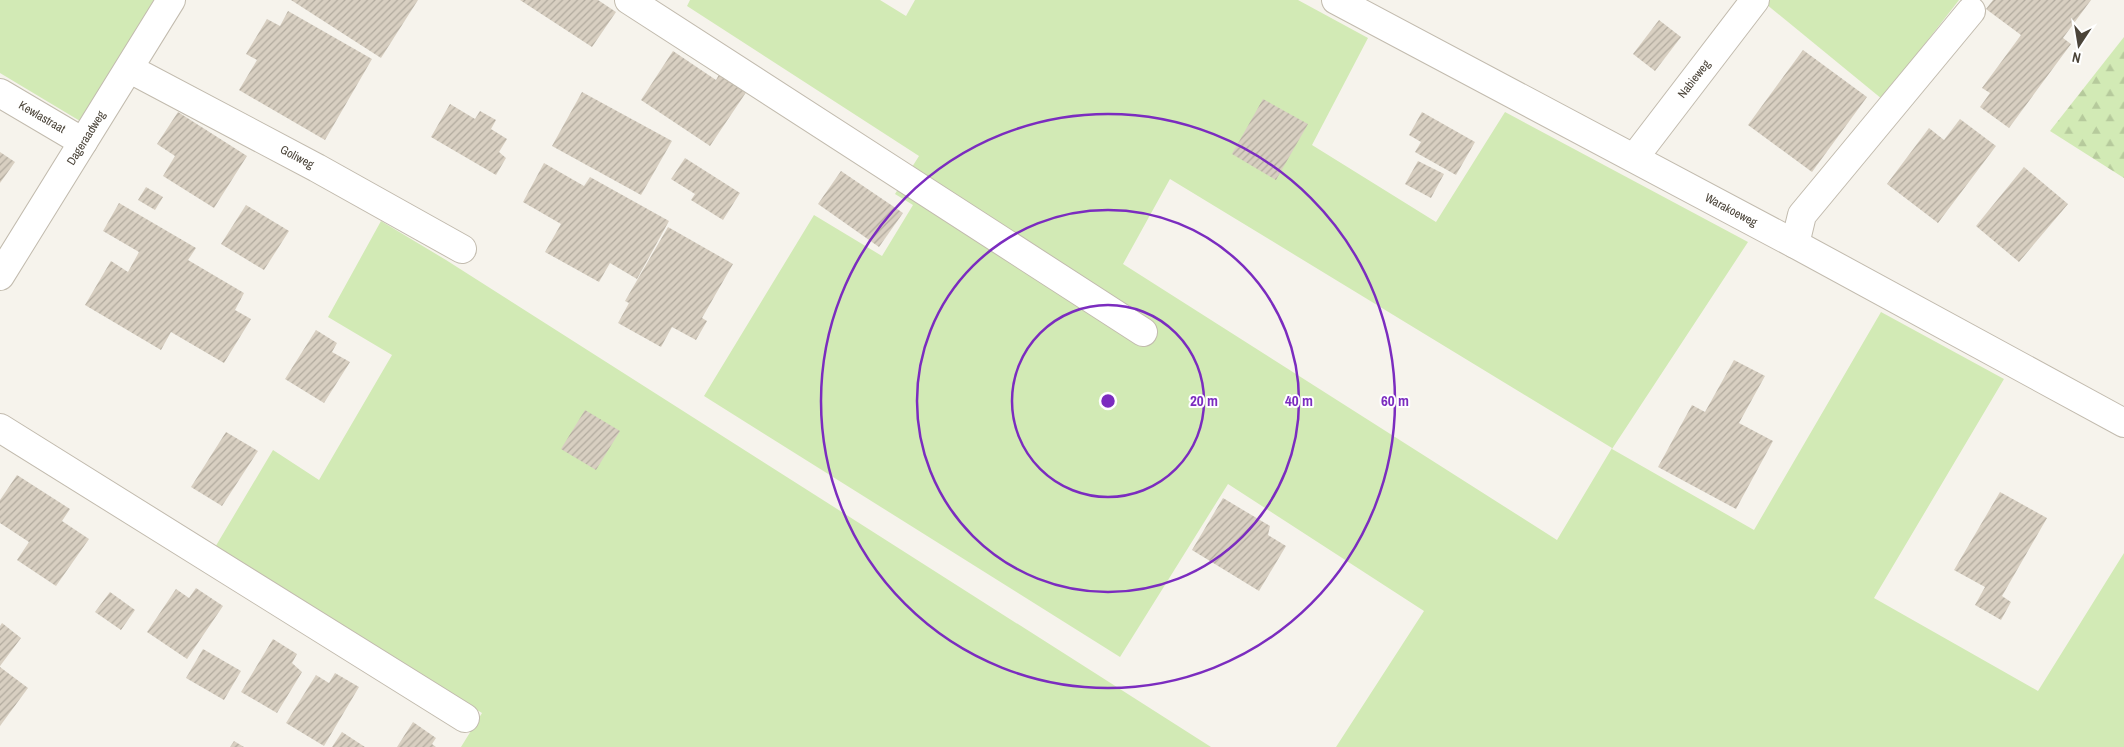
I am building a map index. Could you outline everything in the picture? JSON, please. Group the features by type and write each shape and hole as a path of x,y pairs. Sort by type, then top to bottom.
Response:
{"street":[{"name":"Dageraadweg","path":"0,276 171,0"},
{"path":"629,0 1143,332"},
{"name":"Warakoeweg","path":"1336,0 1795,244 2124,423"},
{"name":"Nabieweg","path":"1634,158 1756,0"},
{"path":"1795,244 1802,215 1971,12"},
{"name":"Goliweg","path":"130,69 317,168 462,249"},
{"name":"Kewlastraat","path":"0,93 83,142"},
{"path":"0,428 465,718"}],"green space":[{"path":"0,0 154,0 80,121 0,73"},
{"path":"690,0 880,0 906,16 915,0 1298,0 1368,38 1312,145 1436,222 1505,112 1748,242 1612,449 1754,530 1881,312 2004,379 1874,598 2038,691 2124,553 2124,747 1336,747 1424,611 1228,484 1120,657 704,396 814,215 882,256 913,205 895,194 919,156 687,6","holes":["1170,179 1612,448 1557,540 1123,264"]},
{"path":"1770,0 1959,0 1882,99 1766,4"},
{"path":"2124,37 2124,178 2050,131"},
{"path":"381,221 446,260 1211,747 461,747 482,713 214,549 273,450 319,480 392,355 328,317"}],"building":[{"path":"291,0 418,0 381,58"},
{"path":"520,0 598,0 616,12 592,47"},
{"path":"1993,0 2091,0 2063,38 2071,44 2009,128 1980,107 1990,93 1982,88 2021,35 1986,9"},
{"path":"288,11 372,59 325,140 239,90 257,60 246,54 267,19 280,26"},
{"path":"1659,20 1681,37 1655,71 1633,54"},
{"path":"1803,50 1867,97 1812,172 1748,125"},
{"path":"673,51 716,80 720,73 747,91 710,146 641,100"},
{"path":"582,92 672,141 641,195 552,146"},
{"path":"1263,99 1308,124 1276,180 1232,154"},
{"path":"450,104 475,119 480,111 496,120 491,129 507,139 499,152 506,158 496,175 431,137"},
{"path":"178,112 247,156 214,208 163,176 175,156 157,144"},
{"path":"1422,112 1475,142 1456,175 1415,152 1421,142 1409,135"},
{"path":"1960,119 1996,146 1938,223 1887,184 1929,128 1944,140"},
{"path":"0,152 15,162 0,183"},
{"path":"685,158 740,193 723,220 691,200 695,194 671,179"},
{"path":"1418,161 1444,174 1431,198 1405,184"},
{"path":"544,163 584,186 590,177 669,221 637,279 610,263 599,282 545,252 561,224 523,202"},
{"path":"2024,167 2068,204 2019,262 1976,226"},
{"path":"841,171 903,213 879,247 818,204"},
{"path":"146,187 163,197 155,210 138,200"},
{"path":"119,203 196,248 188,260 244,293 235,310 251,319 224,363 171,332 161,350 85,305 111,261 128,272 139,252 103,231"},
{"path":"246,205 289,231 264,270 221,244"},
{"path":"668,227 733,264 702,318 707,321 696,340 672,327 661,347 618,323 629,303 625,301"},
{"path":"316,330 337,343 332,352 350,362 324,403 285,379"},
{"path":"1734,360 1765,376 1739,423 1773,441 1736,509 1658,467 1692,405 1705,412"},
{"path":"585,410 620,431 596,470 561,449"},
{"path":"226,432 258,451 222,506 191,487"},
{"path":"17,475 70,509 62,521 89,539 56,586 17,560 29,542 0,523 0,500"},
{"path":"2000,492 2047,518 2002,596 2011,602 2001,620 1975,605 1985,587 1954,570"},
{"path":"1223,498 1270,526 1268,535 1286,546 1259,591 1192,550"},
{"path":"196,588 223,606 187,659 147,632 176,589 189,598"},
{"path":"110,592 135,610 121,630 95,612"},
{"path":"2,623 21,638 0,666 0,626"},
{"path":"273,639 297,654 292,663 302,672 277,713 241,692"},
{"path":"203,649 241,671 224,700 186,678"},
{"path":"0,667 28,688 0,726"},
{"path":"335,673 359,687 324,746 286,723 316,675 329,683"},
{"path":"413,722 436,738 432,744 436,747 397,747"},
{"path":"342,732 365,747 332,747"},
{"path":"234,741 244,747 230,747"}]}
